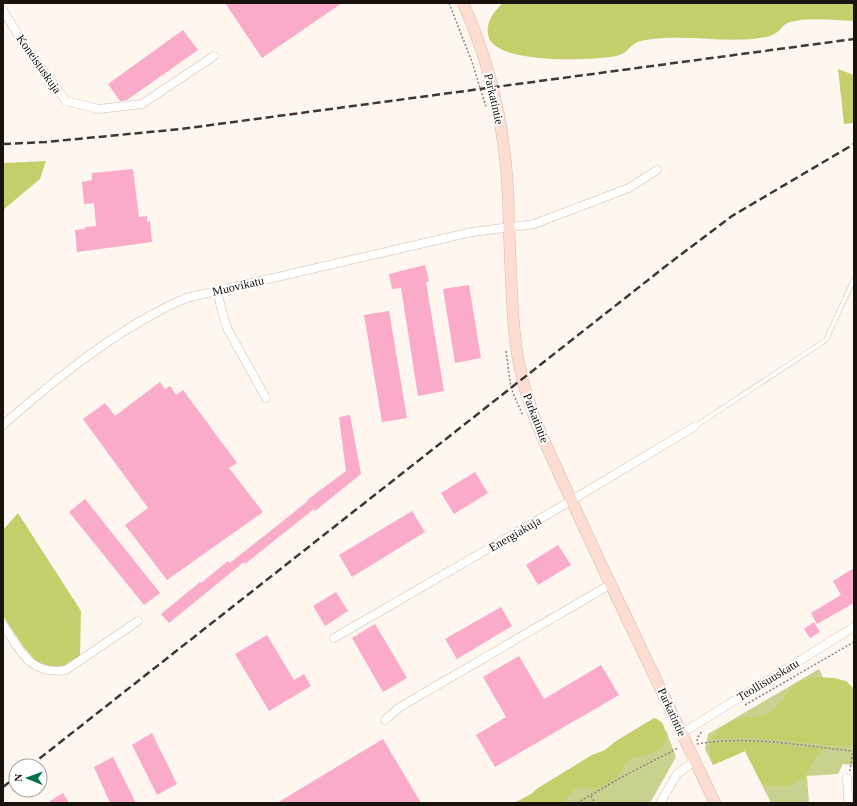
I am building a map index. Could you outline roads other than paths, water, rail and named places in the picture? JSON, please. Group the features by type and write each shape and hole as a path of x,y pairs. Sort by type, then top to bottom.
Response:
{"street":[{"name":"Parkatintie","path":"463,3 471,21 493,87 505,154 513,320 518,363 527,399 534,419 571,500 682,733 691,763 714,803"},
{"name":"Koneistuskuja","path":"3,10 25,46 66,101 99,109 142,104 214,56"},
{"name":"Muovikatu","path":"3,426 92,352 164,308 186,298 472,232 534,224 629,188 657,170"},
{"path":"217,290 228,330 266,398"},
{"name":"Energiakuja","path":"334,638 562,506 694,427"},
{"path":"385,720 400,707 611,584"},
{"path":"3,625 23,654 34,666 55,672 66,670 138,621"},
{"name":"Teollisuuskatu","path":"682,733 854,627"},
{"path":"660,803 677,774 691,763"},
{"path":"847,778 849,803"}],"lane":[{"path":"694,427 826,340 854,279"}],"railway":[{"path":"3,144 46,142 181,129 854,39"},
{"path":"40,758 671,262 732,216 854,144"},
{"path":"3,787 8,783"}]}
